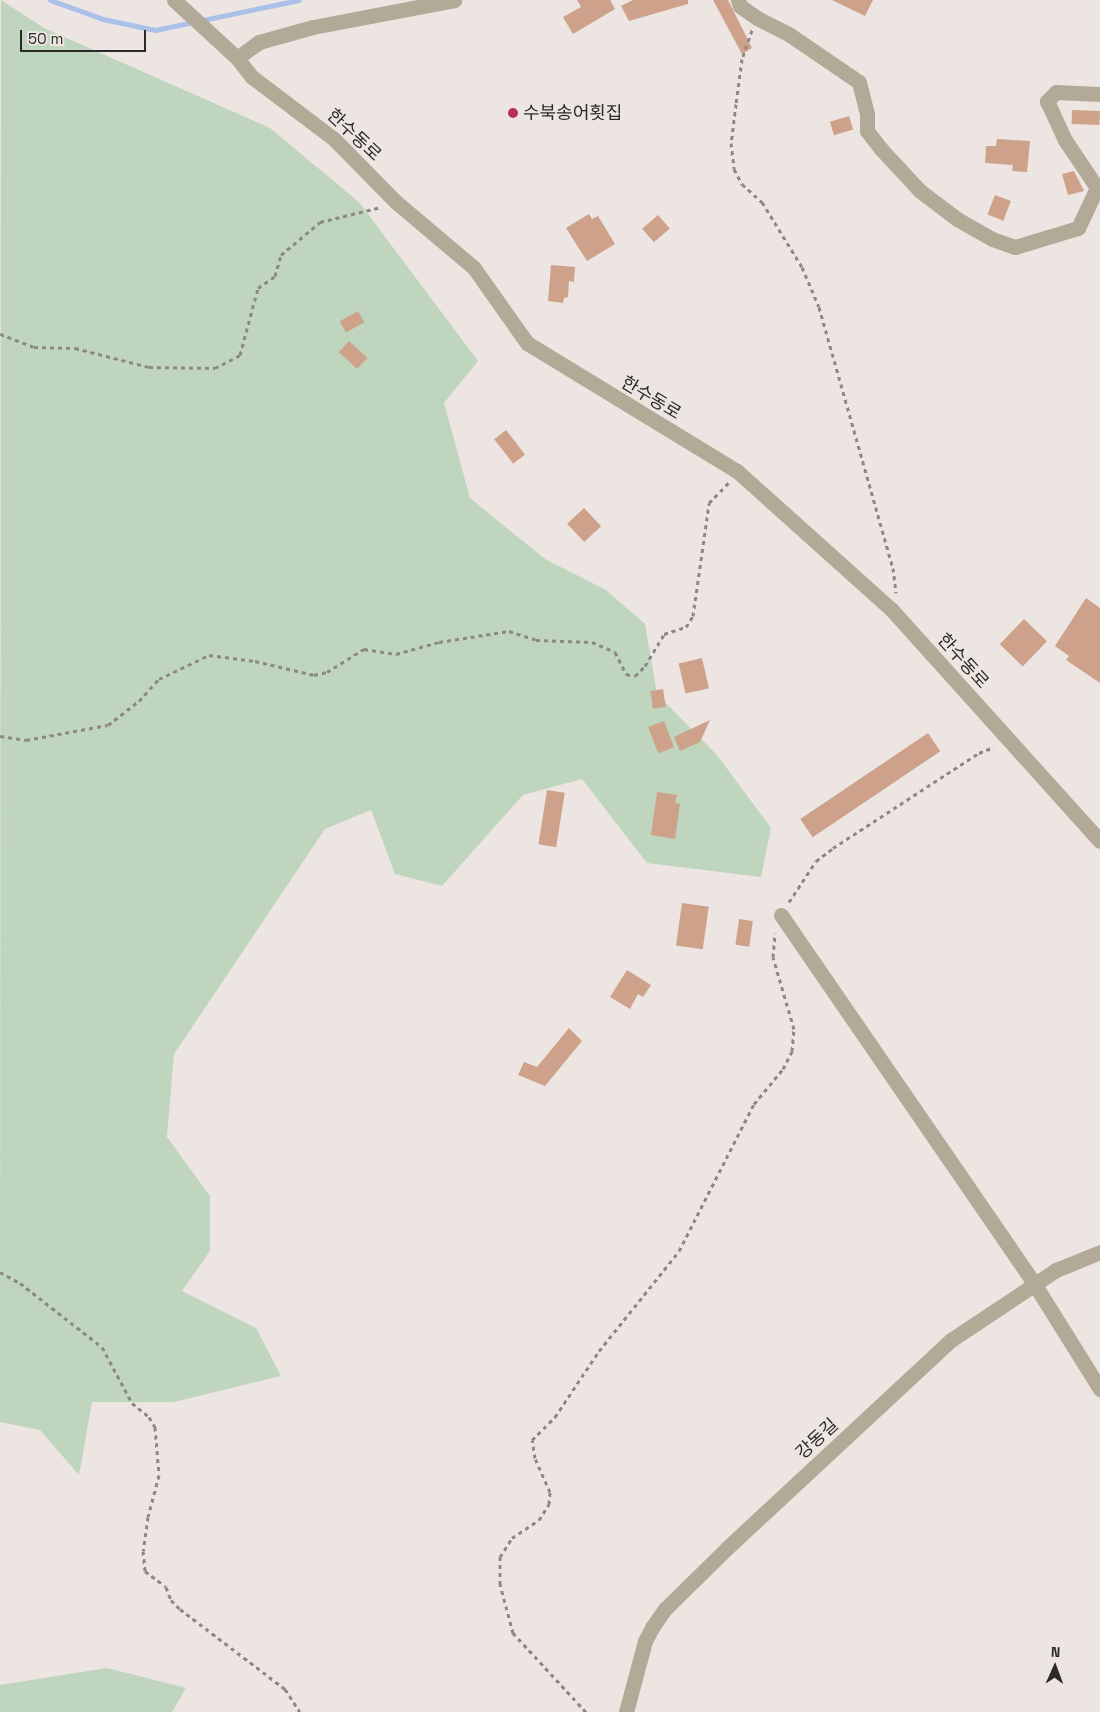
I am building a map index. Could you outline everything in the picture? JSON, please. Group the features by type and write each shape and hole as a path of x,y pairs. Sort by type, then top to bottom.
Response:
{"street":[{"name":"한수동로","path":"174,0 237,58 252,77 334,138 396,202 474,268 527,343 739,473 900,618 1100,841"},
{"path":"237,58 259,42 313,27 454,0"},
{"path":"738,0 740,6 757,18 790,34 858,82 867,114 867,131 881,150 920,191 957,219 992,239 1015,247 1078,228 1098,191 1066,140 1047,101 1056,92 1100,94"},
{"path":"781,916 1035,1285 1100,1389"},
{"name":"강동길","path":"626,1712 645,1641 665,1609 951,1340 1056,1270 1100,1252"}],"path":[{"path":"757,18 742,59 731,143 734,169 742,184 762,202 802,267 820,307 893,568 900,618"},
{"path":"0,334 34,346 74,348 148,367 215,368 240,354 258,288 275,276 281,255 301,236 320,222 396,202"},
{"path":"0,736 26,740 108,725 139,701 159,679 209,655 255,661 314,675 327,672 364,648 396,654 439,642 509,631 536,640 592,642 616,652 626,674 635,676 645,666 664,634 686,627 693,616 709,503 739,473"},
{"path":"586,1712 513,1633 500,1584 500,1557 512,1538 539,1520 549,1504 550,1492 535,1458 532,1440 554,1417 599,1350 679,1251 754,1104 783,1069 792,1051 794,1029 773,958 774,936 781,916 816,862 833,848 979,753 1010,741"},
{"path":"0,1272 20,1283 102,1347 132,1403 149,1417 155,1428 159,1475 148,1517 143,1551 145,1571 166,1587 171,1600 180,1609 285,1690 300,1712"}],"green space":[{"path":"1,0 44,28 270,128 359,202 478,361 444,403 470,498 545,559 606,590 645,624 657,694 717,755 771,828 761,877 647,863 582,779 523,795 442,886 395,874 371,810 325,829 174,1054 167,1137 210,1196 210,1251 182,1291 256,1328 281,1376 174,1402 92,1402 79,1475 40,1430 0,1422"},
{"path":"107,1668 186,1688 172,1712 0,1712 0,1685"}],"building":[{"path":"577,0 610,0 615,9 573,34 563,17 581,7"},
{"path":"633,0 688,0 688,4 629,21 621,6"},
{"path":"713,0 728,0 752,48 742,54"},
{"path":"832,0 873,0 865,16"},
{"path":"1072,110 1100,111 1099,125 1072,124"},
{"path":"849,116 853,129 834,135 830,122"},
{"path":"997,139 1030,141 1027,172 1012,171 1013,165 985,163 986,146 996,146"},
{"path":"1074,171 1084,191 1068,195 1062,174"},
{"path":"995,195 1011,201 1003,221 987,215"},
{"path":"589,214 592,219 598,216 615,244 587,261 566,228"},
{"path":"658,215 670,229 654,242 642,229"},
{"path":"551,265 575,267 574,282 569,281 568,297 564,298 563,303 548,301"},
{"path":"358,311 364,322 346,333 340,321"},
{"path":"349,341 367,358 357,369 339,352"},
{"path":"506,430 525,454 513,464 494,439"},
{"path":"584,508 601,526 584,542 567,524"},
{"path":"1086,598 1100,608 1100,683 1066,660 1069,656 1055,646"},
{"path":"1024,619 1047,641 1023,666 1000,644"},
{"path":"702,658 709,688 686,694 679,663"},
{"path":"663,689 666,707 653,709 650,691"},
{"path":"710,720 700,742 680,751 674,737"},
{"path":"664,721 674,747 658,753 648,727"},
{"path":"928,733 940,751 813,837 800,819"},
{"path":"547,790 565,793 556,847 538,844"},
{"path":"657,792 677,795 675,803 680,804 675,839 651,835"},
{"path":"682,903 709,907 703,949 676,946"},
{"path":"739,919 753,921 749,947 735,945"},
{"path":"627,970 651,985 643,997 638,994 630,1009 610,997"},
{"path":"569,1028 582,1041 545,1086 518,1075 524,1062 537,1067"}],"waterway":[{"path":"50,0 103,19 155,30 299,0"}],"place":[{"name":"수북송어횟집","path":"513,113"}]}
